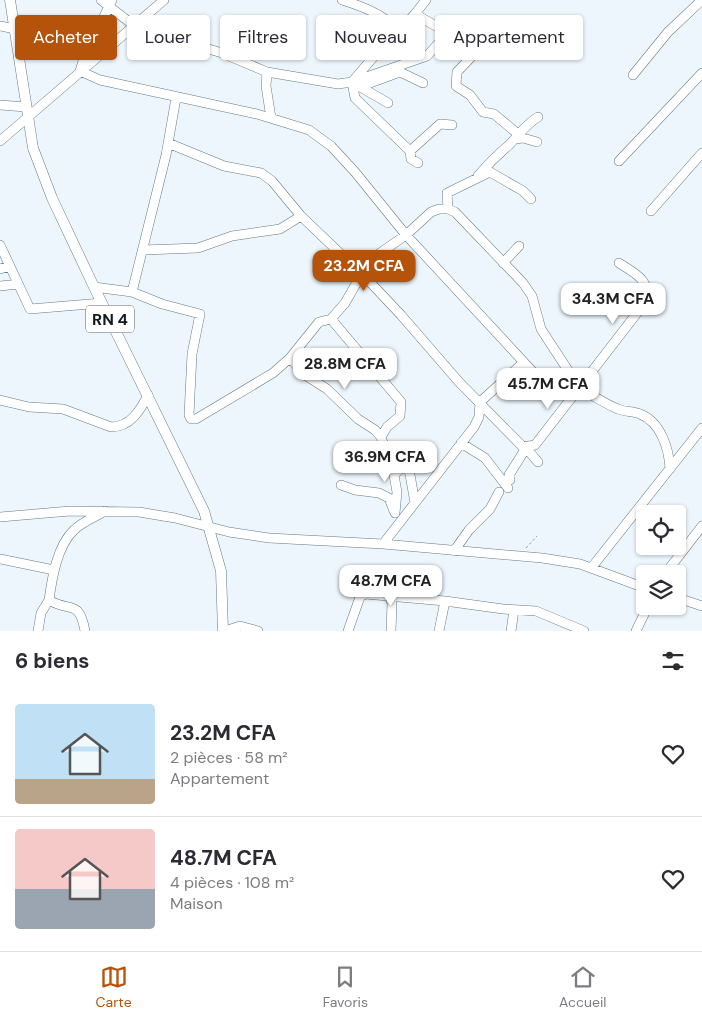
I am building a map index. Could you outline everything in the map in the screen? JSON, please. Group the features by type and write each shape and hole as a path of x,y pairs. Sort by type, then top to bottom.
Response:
{"main road":[{"name":"RN 4","path":"10,0 15,29"},
{"name":"RN 4","path":"19,60 33,148 40,168 94,287 195,490 210,528 222,570 224,631"}],"street":[{"path":"146,15 164,0"},
{"path":"342,0 362,6 375,15"},
{"path":"426,0 415,14 435,24"},
{"path":"633,75 668,32 702,0"},
{"path":"80,71 107,2 127,19"},
{"path":"0,26 15,29"},
{"path":"0,141 26,111 80,71 127,31"},
{"path":"356,84 426,56 435,47"},
{"path":"210,49 267,72 338,84 356,84 400,72 423,83"},
{"path":"374,60 356,84 355,98 410,151 411,158 418,163"},
{"path":"468,60 457,72 456,86 470,95 484,112 494,114 517,137 537,142"},
{"path":"80,71 100,80 272,118 309,130 331,146 406,235 472,304 523,363 533,372 550,381 578,389 618,409 639,413 649,418 669,453 670,469"},
{"path":"267,72 266,86 272,118"},
{"path":"619,161 702,73"},
{"path":"356,84 388,103"},
{"path":"132,292 168,143 176,98"},
{"path":"0,105 26,111"},
{"path":"478,176 494,156 517,137 528,123 538,117"},
{"path":"410,151 440,124 452,124"},
{"path":"168,143 224,166 261,173 272,181 301,216 357,269 401,315 459,382 518,444 526,448 538,462"},
{"path":"651,211 702,152"},
{"path":"448,209 447,192 490,172 524,191 531,199"},
{"path":"357,269 406,235 432,212 439,209 448,209 455,212 532,296 541,329 573,378 578,389"},
{"path":"143,250 198,248 232,236 280,229 301,216"},
{"path":"0,245 30,309 102,303"},
{"path":"503,263 519,246"},
{"path":"461,443 485,458 509,484 509,475 526,448 535,445 637,315 648,293 647,286 636,274 619,262"},
{"path":"0,269 10,266"},
{"path":"94,287 132,292 162,304 200,314 192,354 189,415 191,419 196,419 221,406 241,391 273,373 290,358 319,322 331,319 345,303 356,284 357,269"},
{"path":"0,286 18,284"},
{"path":"331,319 401,402 400,416 387,427 381,438"},
{"path":"290,358 305,375 327,389 381,438 383,445 395,460 399,470 394,475 397,492 395,513"},
{"path":"383,544 479,417 480,402 523,363"},
{"path":"0,400 29,407 64,409 111,427 118,427 136,415 148,395"},
{"path":"479,417 492,415"},
{"path":"592,567 702,428"},
{"path":"669,453 680,456"},
{"path":"395,460 400,460 409,468 415,503"},
{"path":"340,485 372,494 379,493 389,498 400,522"},
{"path":"454,551 469,530 490,508 499,492"},
{"path":"0,517 70,511 139,512 166,516 210,528 269,538 383,544 542,558 592,567 636,584"},
{"path":"38,631 41,614 49,600 54,570 67,538 76,528 105,511"},
{"path":"672,565 702,526"},
{"path":"0,558 54,570"},
{"path":"348,631 362,595 389,595 536,611 584,631"},
{"path":"389,595 392,603 391,631"},
{"path":"49,600 72,607 82,616 85,631"},
{"path":"439,631 445,601"},
{"path":"686,601 702,606"},
{"path":"511,631 514,610"},
{"path":"636,631 644,615"},
{"path":"224,631 240,626 258,631"}],"path":[{"path":"520,556 537,536"}]}
